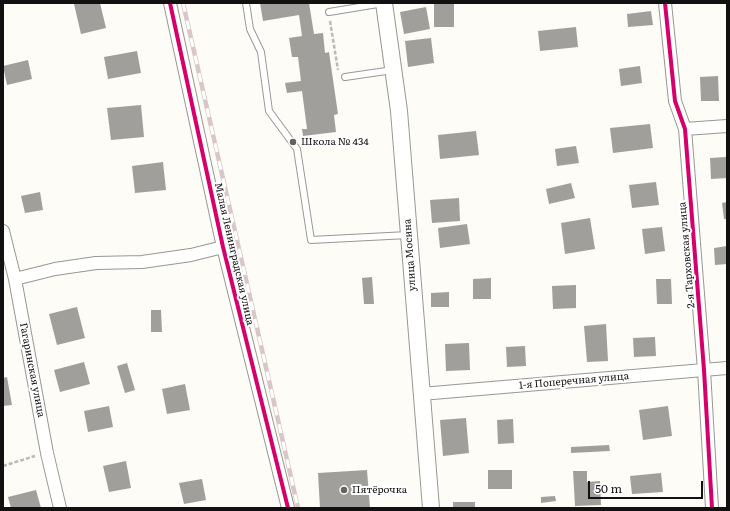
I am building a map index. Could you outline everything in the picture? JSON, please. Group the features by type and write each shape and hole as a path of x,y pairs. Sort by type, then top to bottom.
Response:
{"street":[{"name":"Малая Ленинградская улица","path":"170,3 223,247 288,508"},
{"name":"улица Мосина","path":"384,3 399,111 431,508"},
{"name":"2-я Тарховская улица","path":"665,3 675,101 685,129 704,370 712,508"},
{"path":"685,129 727,126"},
{"name":"Гагаринская улица","path":"3,231 15,279 47,452 60,508"},
{"path":"15,279 55,269 96,263 142,262 191,256 223,247"},
{"name":"1-я Поперечная улица","path":"421,394 727,368"}],"lane":[{"path":"246,3 250,29 261,52 269,110 298,149 310,240 409,235"},
{"path":"329,12 384,3"},
{"path":"342,77 394,70"}],"path":[{"path":"329,12 342,77"},
{"path":"3,466 47,452"}],"building":[{"path":"100,3 106,28 81,34 74,4"},
{"path":"260,3 309,3 314,34 323,33 325,53 329,52 338,114 334,115 336,132 303,136 302,129 307,129 302,91 287,93 285,83 301,81 298,57 292,57 289,38 302,36 299,15 263,21"},
{"path":"434,3 454,3 454,27 434,27"},
{"path":"426,7 430,29 404,34 400,12"},
{"path":"651,11 653,25 628,27 627,14"},
{"path":"576,27 578,47 540,51 538,31"},
{"path":"431,38 434,63 408,67 405,41"},
{"path":"137,51 141,73 108,79 104,57"},
{"path":"28,60 32,79 7,85 3,66"},
{"path":"640,66 642,83 621,86 619,69"},
{"path":"718,76 719,101 701,101 700,77"},
{"path":"141,105 144,137 111,140 107,108"},
{"path":"650,124 653,148 613,153 610,128"},
{"path":"476,131 479,155 440,159 438,135"},
{"path":"576,146 579,163 557,166 555,149"},
{"path":"726,157 727,178 711,179 710,158"},
{"path":"163,162 166,190 135,193 132,166"},
{"path":"656,182 659,205 632,208 629,185"},
{"path":"571,183 575,198 549,204 546,189"},
{"path":"40,192 43,210 25,213 21,196"},
{"path":"459,198 460,221 432,223 430,200"},
{"path":"727,202 727,219 724,219 722,203"},
{"path":"590,218 595,249 565,254 561,223"},
{"path":"467,224 470,244 440,248 438,228"},
{"path":"662,227 665,251 645,254 642,229"},
{"path":"727,246 727,264 715,265 714,248"},
{"path":"372,277 374,304 364,304 362,278"},
{"path":"491,278 491,299 473,299 473,279"},
{"path":"656,279 671,279 672,304 657,304"},
{"path":"576,285 576,308 553,309 552,286"},
{"path":"449,292 449,307 431,307 431,293"},
{"path":"77,307 85,338 57,345 49,314"},
{"path":"151,310 161,310 162,332 151,332"},
{"path":"606,324 608,361 587,362 584,326"},
{"path":"655,337 656,356 634,357 633,338"},
{"path":"469,343 470,370 446,371 445,344"},
{"path":"525,346 526,366 507,367 506,347"},
{"path":"84,362 90,384 60,392 54,370"},
{"path":"127,363 135,390 125,393 117,366"},
{"path":"7,377 12,405 3,406 3,378"},
{"path":"185,384 190,410 167,414 162,389"},
{"path":"109,406 113,427 88,432 84,411"},
{"path":"668,406 672,436 643,440 639,410"},
{"path":"466,418 469,453 443,456 440,420"},
{"path":"513,419 514,443 498,444 497,420"},
{"path":"609,445 610,451 571,453 571,447"},
{"path":"126,461 131,488 109,492 103,466"},
{"name":"Пятёрочка","path":"367,470 370,508 320,508 318,473"},
{"path":"488,470 512,470 512,489 488,489"},
{"path":"573,471 587,471 587,482 600,481 601,505 575,506"},
{"path":"661,473 663,492 632,494 630,476"},
{"path":"202,479 206,500 184,504 179,483"},
{"path":"36,490 41,508 11,508 8,497"},
{"path":"555,496 556,501 541,503 541,497"},
{"path":"453,502 475,502 475,508 453,508"}],"railway":[{"path":"183,3 298,508"}],"cycle path":[{"path":"170,3 223,247 288,508"},
{"path":"665,3 675,101 685,129 704,370 712,508"}],"place":[{"name":"Школа № 434","path":"293,142"},
{"name":"Пятёрочка","path":"344,490"}]}
